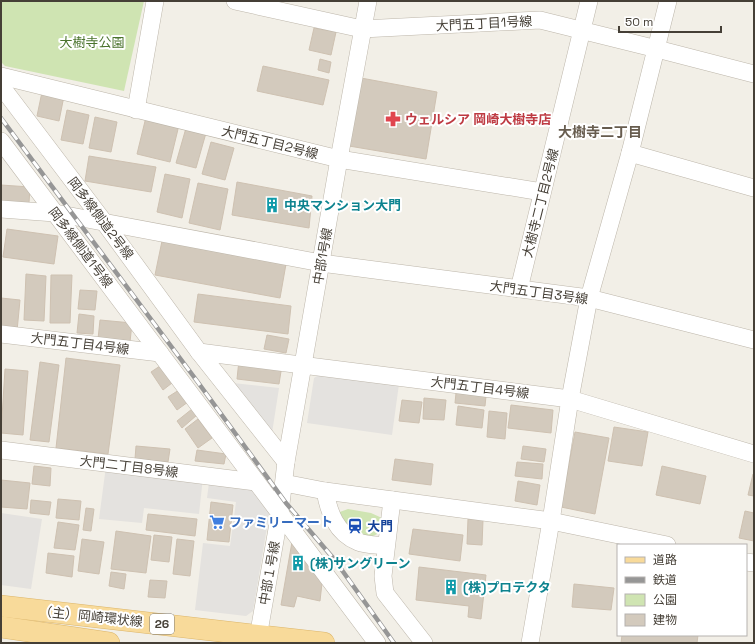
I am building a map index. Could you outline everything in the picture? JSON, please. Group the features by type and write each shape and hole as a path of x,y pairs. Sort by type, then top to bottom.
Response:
{"main road":[{"name":"（主）岡崎環状線","path":"1,606 258,639 324,643"},
{"name":"（主）岡崎環状線","path":"8,629 109,643"}],"street":[{"path":"136,110 154,1"},
{"name":"大門五丁目1号線","path":"235,1 362,29 540,20 754,74"},
{"name":"中部1号線","path":"280,512 286,462 338,159 368,1"},
{"name":"大樹寺二丁目2号線","path":"519,289 583,31 589,1"},
{"path":"530,643 570,399 589,298 630,153 668,1"},
{"name":"大門五丁目2号線","path":"1,76 338,159 542,192"},
{"name":"岡多線側道2号線","path":"1,86 104,222 199,352 286,462"},
{"name":"岡多線側道1号線","path":"1,141 377,643"},
{"path":"630,153 754,188"},
{"name":"大門五丁目3号線","path":"1,209 55,213 321,264 589,298 754,340"},
{"name":"大門五丁目4号線","path":"1,334 160,353"},
{"name":"大門五丁目4号線","path":"199,352 570,399 754,454"},
{"name":"大門二丁目8号線","path":"1,450 256,482"},
{"path":"284,483 325,491 551,521 662,544"},
{"path":"325,491 328,506 335,524 348,536 359,542 386,546"},
{"path":"392,500 383,576 385,593 424,643"},
{"name":"中部１号線","path":"258,639 280,512"},
{"path":"1,601 28,610"}],"green space":[{"name":"大樹寺公園","path":"1,1 144,1 124,91 5,66 1,62"},
{"path":"348,509 371,513 382,518 381,531 375,535 368,536 363,535 351,528 337,513"}],"shaded area":[{"path":"320,374 399,384 392,435 307,423 314,378"},
{"path":"233,383 279,388 272,433"},
{"path":"106,466 203,477 199,514 144,508 142,523 99,519"},
{"path":"209,483 254,488 270,509 253,611 246,616 195,610 203,543 230,546 236,502 207,498"},
{"path":"1,513 42,519 31,589 1,585"}],"building":[{"path":"314,28 336,32 331,55 309,50"},
{"path":"320,59 331,62 329,73 318,70"},
{"path":"263,66 329,80 323,105 257,91"},
{"name":"ウェルシア 岡崎大樹寺店","path":"361,78 437,92 426,159 349,146"},
{"path":"42,92 64,96 59,121 37,116"},
{"path":"67,110 89,115 83,144 61,140"},
{"path":"95,117 117,122 111,152 89,148"},
{"path":"146,117 179,125 170,162 137,154"},
{"path":"186,128 206,133 196,168 176,163"},
{"path":"211,142 234,148 225,180 202,174"},
{"path":"89,156 156,167 151,192 85,181"},
{"path":"165,174 190,179 182,218 157,212"},
{"name":"中央マンション大門","path":"237,182 312,196 309,228 232,215"},
{"path":"198,183 228,189 220,230 189,223"},
{"path":"1,185 30,187 29,203 1,201"},
{"path":"7,229 58,236 54,264 3,257"},
{"path":"162,241 286,264 280,298 155,275"},
{"path":"26,274 46,276 44,321 24,320"},
{"path":"51,275 72,275 70,323 50,323"},
{"path":"80,290 97,291 95,310 78,309"},
{"path":"198,294 291,306 288,334 194,322"},
{"path":"1,298 20,300 17,331 1,329"},
{"path":"79,314 94,316 93,334 77,333"},
{"path":"100,320 132,323 130,342 98,339"},
{"path":"267,335 289,339 286,353 264,349"},
{"path":"66,358 120,365 108,454 56,448"},
{"path":"239,360 282,365 279,384 237,379"},
{"path":"40,362 59,365 49,442 30,440"},
{"path":"160,366 172,383 163,390 151,372"},
{"path":"5,369 28,371 23,435 1,433"},
{"path":"179,390 188,402 177,410 168,397"},
{"path":"456,393 486,396 485,406 455,403"},
{"path":"424,398 446,400 444,420 423,419"},
{"path":"402,400 422,402 419,423 399,421"},
{"path":"511,405 553,410 551,433 508,428"},
{"path":"458,406 484,410 482,428 456,425"},
{"path":"192,409 197,415 182,428 177,421"},
{"path":"489,411 507,413 505,439 487,437"},
{"path":"198,419 212,438 198,448 185,429"},
{"path":"614,427 648,432 642,466 608,461"},
{"path":"575,432 609,438 595,514 561,507"},
{"path":"136,446 170,449 168,462 135,459"},
{"path":"523,446 546,449 544,462 521,459"},
{"path":"197,450 226,454 224,464 195,461"},
{"path":"395,459 433,464 431,485 392,480"},
{"path":"517,462 543,464 542,479 515,476"},
{"path":"34,466 51,468 50,486 32,484"},
{"path":"662,466 706,476 700,504 656,495"},
{"path":"754,474 754,496 748,495"},
{"path":"1,480 30,483 27,509 1,507"},
{"path":"518,481 540,485 537,505 515,501"},
{"path":"58,499 81,501 79,520 56,518"},
{"path":"31,500 51,502 49,515 30,513"},
{"path":"211,502 233,505 229,542 207,540"},
{"path":"86,508 94,509 91,531 83,530"},
{"path":"745,511 754,513 754,541 739,538"},
{"path":"148,514 197,519 195,536 146,530"},
{"path":"468,519 483,520 482,545 467,544"},
{"path":"58,522 79,525 75,550 54,548"},
{"path":"413,529 463,535 460,561 409,554"},
{"path":"116,531 151,536 146,573 111,569"},
{"path":"154,535 172,537 169,562 151,560"},
{"path":"82,539 104,542 99,574 78,571"},
{"path":"177,539 194,541 190,576 173,574"},
{"name":"(株)サングリーン","path":"292,542 322,583 320,601 297,596 294,607 281,605"},
{"path":"48,553 74,556 72,577 46,573"},
{"name":"(株)プロテクタ","path":"419,567 486,575 481,619 468,617 469,606 416,600"},
{"path":"111,572 126,574 124,589 109,586"},
{"path":"150,580 167,581 165,598 148,597"},
{"path":"574,584 614,588 611,610 572,607"},
{"path":"622,636 698,636 697,643 621,643"}],"railway":[{"path":"1,118 286,503 334,559 394,643"}],"place":[{"name":"ウェルシア 岡崎大樹寺店","path":"393,119"},
{"name":"中央マンション大門","path":"272,205"},
{"name":"ファミリーマート","path":"217,522"},
{"name":"大門","path":"355,526"},
{"name":"(株)サングリーン","path":"298,563"},
{"name":"(株)プロテクタ","path":"451,587"}],"district":[{"name":"大樹寺二丁目","path":"600,132"}]}
